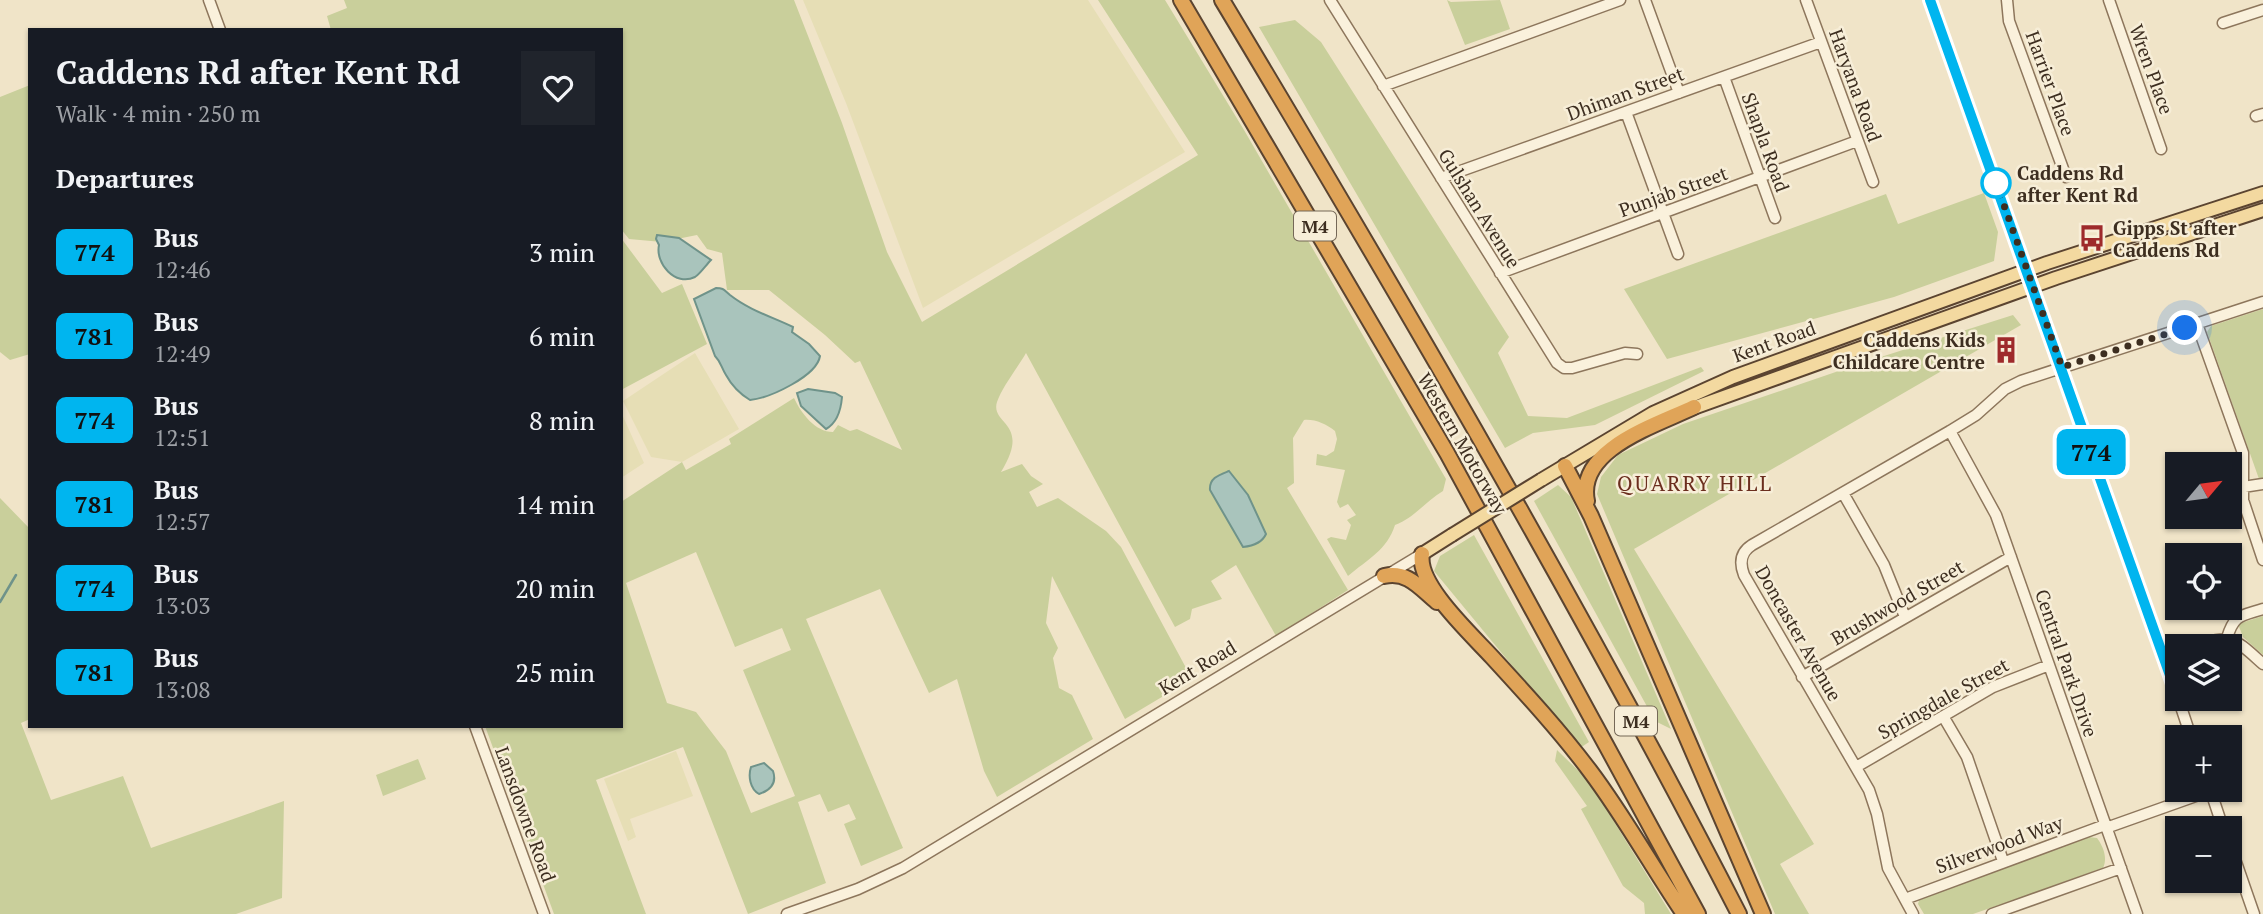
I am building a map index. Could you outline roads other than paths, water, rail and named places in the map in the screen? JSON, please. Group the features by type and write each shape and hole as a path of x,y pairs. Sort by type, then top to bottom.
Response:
{"highway":[{"name":"Western Motorway","path":"1181,0 1447,453 1698,914"},
{"name":"Western Motorway","path":"1223,0 1478,436 1642,731 1739,914"},
{"path":"1591,516 1586,484 1587,476 1597,462 1619,444 1695,407"},
{"path":"1565,466 1591,516 1763,914"},
{"path":"1422,554 1423,572 1452,613 1532,700 1589,770 1684,914"},
{"path":"1384,576 1405,576 1452,613"}],"main road":[{"name":"Kent Road","path":"1422,554 1676,401 1732,377 2027,271 2263,192"},
{"name":"Kent Road","path":"1619,434 2033,286 2263,210"}],"street":[{"path":"209,0 219,28"},
{"name":"Gulshan Avenue","path":"1330,0 1555,361 1561,367 1572,369 1625,353 1637,354"},
{"path":"1383,86 1607,2 1620,0"},
{"path":"1645,0 1679,93"},
{"name":"Haryana Road","path":"1806,0 1872,182"},
{"path":"1930,0 2165,661"},
{"name":"Harrier Place","path":"2007,0 2010,20 2066,177"},
{"name":"Wren Place","path":"2109,0 2161,149"},
{"path":"2222,23 2263,10"},
{"name":"Dhiman Street","path":"1441,178 1821,42"},
{"name":"Shapla Road","path":"1724,77 1775,218"},
{"path":"1626,112 1678,254"},
{"name":"Punjab Street","path":"1500,274 1857,141"},
{"name":"Doncaster Avenue","path":"1913,914 1888,868 1875,806 1856,767 1744,575 1741,558 1752,544 1950,431 1976,415 2005,389 2027,378 2263,302"},
{"path":"2197,324 2243,453 2245,507 2263,560"},
{"name":"Central Park Drive","path":"1950,431 1991,503 2137,914"},
{"path":"2243,487 2263,484"},
{"path":"1843,493 1884,565 1905,617"},
{"name":"Kent Road","path":"787,914 858,889 903,868 1422,554"},
{"name":"Brushwood Street","path":"1802,677 2011,557"},
{"path":"2228,634 2236,618 2263,609"},
{"path":"2242,646 2263,664"},
{"name":"Springdale Street","path":"1856,767 2001,682 2049,665"},
{"path":"1943,716 1966,757 2003,861"},
{"name":"Lansdowne Road","path":"476,728 544,914"},
{"name":"Silverwood Way","path":"1905,899 2003,861 2176,802"},
{"path":"1992,914 2121,868"},
{"path":"2242,880 2254,914"}],"water":[{"path":"657,235 679,238 711,260 695,277 680,279 663,266"},
{"path":"721,288 753,309 793,327 792,332 820,356 817,364 802,378 769,395 750,400 743,395 731,383 715,356 694,299"},
{"path":"808,389 835,393 842,397 838,415 826,429 801,406 797,393"},
{"path":"1229,471 1248,495 1266,534 1253,545 1243,547 1210,490 1213,480"},
{"path":"764,763 773,771 774,779 770,788 759,794 752,786 750,771 751,767"}],"waterway":[{"path":"0,602 16,575"}],"place":[{"name":"Caddens Rd after Kent Rd","path":"1996,183"},
{"name":"Gipps St after Caddens Rd","path":"2092,238"},
{"name":"Caddens Kids Childcare Centre","path":"2006,350"}],"district":[{"name":"QUARRY HILL","path":"1695,483"}]}
